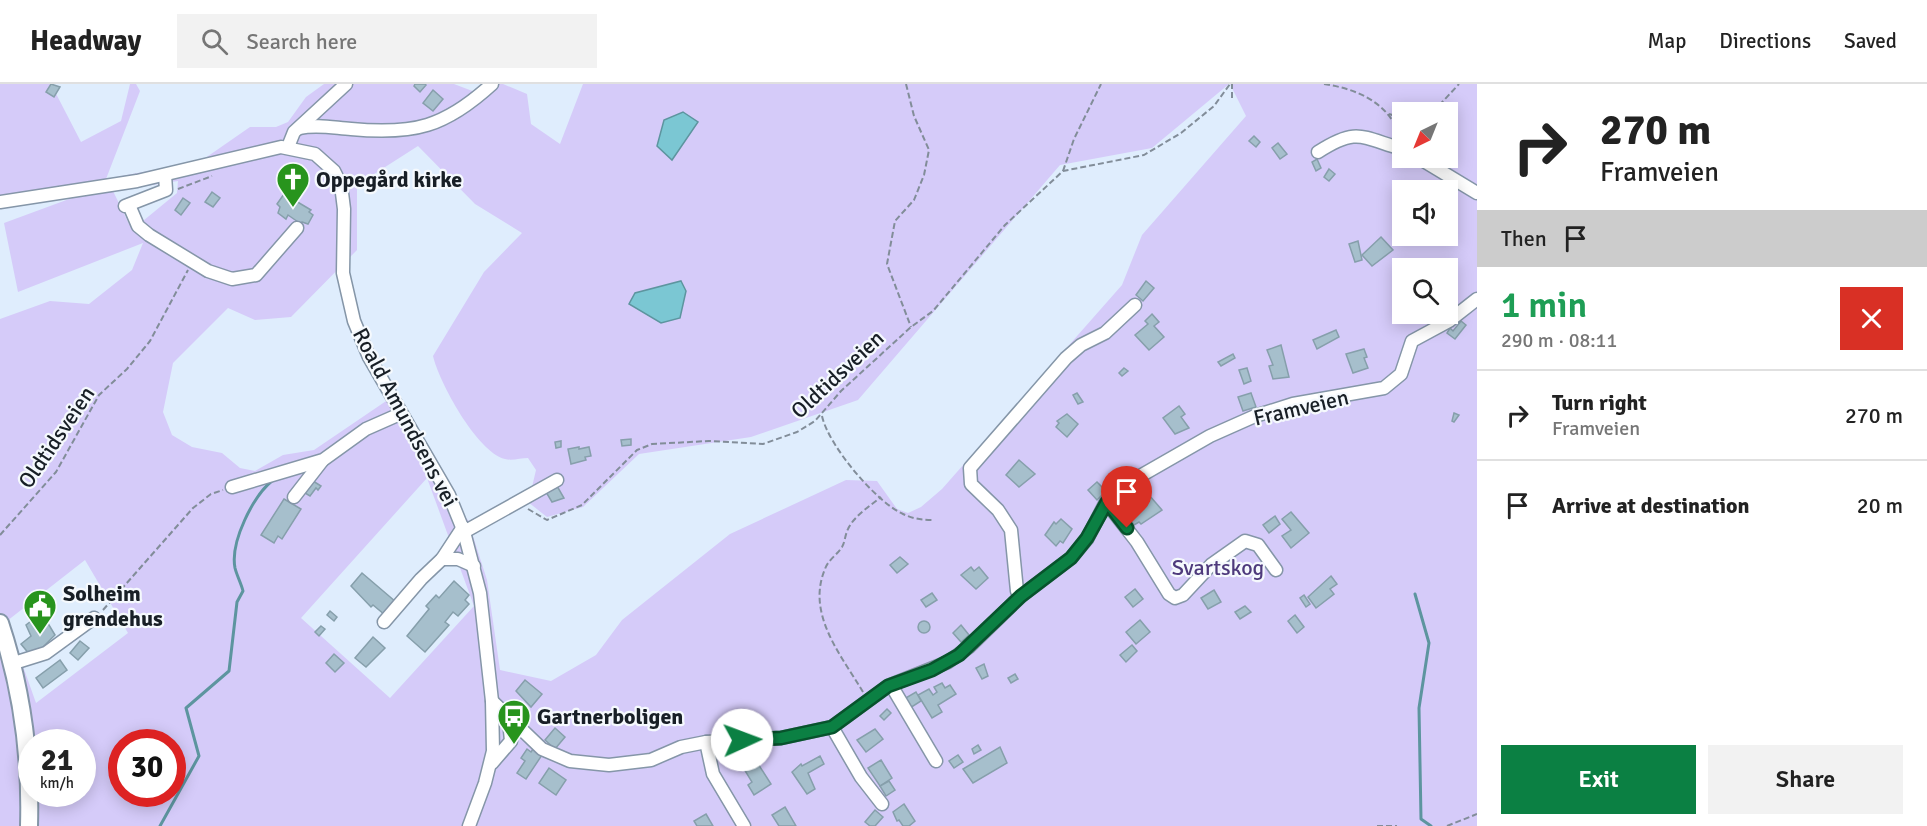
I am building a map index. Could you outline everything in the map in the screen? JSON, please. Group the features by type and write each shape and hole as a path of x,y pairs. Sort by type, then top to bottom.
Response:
{"main road":[{"path":"0,623 14,663 24,718 29,826"}],"street":[{"path":"288,147 291,136 346,84"},
{"path":"300,128 317,126 406,132 433,125 492,84"},
{"path":"1318,152 1342,137 1352,135 1392,146"},
{"name":"Roald Amundsens vei","path":"0,202 165,175 272,148 288,147 315,154 337,176 344,208 342,259 350,305 369,357 400,414 444,486 464,530 474,566 483,616 492,701 491,763 467,825"},
{"path":"1436,168 1477,193"},
{"path":"165,175 166,190 127,205 138,226 192,262 220,277 246,278 265,267 297,228"},
{"name":"Framveien","path":"492,701 509,720 542,749 570,761 609,765 651,760 681,747 706,742 781,738 832,727 891,685 932,670 959,655 1021,596 1060,568 1081,546 1107,502 1128,483 1210,436 1255,416 1293,405 1384,388 1401,374 1412,341 1449,321 1477,299"},
{"path":"1021,596 1017,591 1011,530 998,510 971,484 970,468 1066,358 1081,345 1105,333 1135,304"},
{"path":"294,497 323,460 366,429 400,414"},
{"path":"232,487 323,460"},
{"path":"384,622 421,579 442,559 464,530 557,480"},
{"path":"1107,502 1137,542 1169,594 1175,598 1184,595 1211,565 1245,541 1258,545 1276,570"},
{"path":"442,559 454,558 474,566"},
{"path":"14,663 46,653 94,618"},
{"path":"891,685 936,760"},
{"path":"491,763 511,741 509,720"},
{"path":"832,727 861,777 882,804"},
{"path":"706,742 712,774 744,826"}],"path":[{"path":"906,84 914,116 929,150 924,175 914,200 895,220 887,264 911,327"},
{"path":"1101,84 1074,139 1064,171 1144,155 1181,133 1214,106 1231,84"},
{"path":"1231,84 1232,98"},
{"path":"1324,84 1349,87 1392,115"},
{"path":"1442,102 1459,84"},
{"path":"1389,114 1392,121"},
{"name":"Oldtidsveien","path":"512,505 532,510 547,519 563,515 582,505 637,450 652,444 709,441 763,444 781,439 821,415 841,391 911,327 933,311 1005,225 1064,171"},
{"path":"166,190 183,188 215,175"},
{"name":"Oldtidsveien","path":"0,534 56,472 99,395 127,369 150,341 192,262"},
{"path":"821,415 827,432 849,467 881,497 900,513 918,520 934,520"},
{"path":"94,618 122,591 194,508 211,494 232,487"},
{"path":"868,700 835,649 819,603 825,567 843,545 848,529 856,519 881,497"},
{"path":"1447,826 1477,814"},
{"path":"1377,826 1397,826"}],"green space":[{"name":"Svartskog","path":"0,84 51,84 81,142 121,121 130,84 136,84 140,91 106,179 201,161 250,127 276,127 288,122 306,97 324,84 454,84 475,92 483,84 503,84 527,94 531,124 560,144 583,84 1229,84 1152,148 1060,165 858,400 751,437 639,454 583,507 547,517 528,502 472,533 487,580 500,670 551,681 596,655 622,620 730,534 846,480 877,481 897,509 908,513 921,507 942,489 1122,285 1142,235 1246,116 1230,84 1477,84 1477,826 0,826 0,319 50,301 89,304 132,270 143,243 18,292 4,223 80,195 0,207","holes":["418,146 475,204 522,233 484,272 433,356 451,398 471,430 483,444 494,454 505,459 528,458 536,470 532,487 469,521 461,513 395,395 314,450 283,455 255,471 240,468 222,453 192,447 172,435 163,412 173,363 228,308 255,320 291,317 357,250 357,185","178,181 177,193 132,230 113,191","427,478 474,606 390,698 301,618","85,560 128,633 36,703 7,621"]}],"water":[{"path":"683,112 698,122 672,160 657,146 664,120"},
{"path":"681,281 686,291 680,318 661,323 629,304 635,293"}],"building":[{"path":"51,84 60,87 54,97 46,92"},
{"path":"415,84 426,85 420,92 414,86"},
{"path":"433,90 443,99 433,111 423,103"},
{"path":"1254,136 1260,142 1256,147 1249,141"},
{"path":"1278,143 1287,154 1280,159 1272,148"},
{"path":"1317,159 1321,168 1316,171 1312,162"},
{"path":"1329,169 1335,174 1329,181 1324,177"},
{"path":"212,192 220,198 213,207 205,202"},
{"name":"Oppegård kirke","path":"284,194 311,210 309,212 313,215 308,224 302,222 301,224 288,215 286,219 278,213 280,207 277,204"},
{"path":"183,198 190,203 181,215 175,210"},
{"path":"1381,237 1393,250 1372,266 1362,255"},
{"path":"1358,241 1362,260 1355,262 1349,244"},
{"path":"1146,281 1154,288 1143,301 1136,295"},
{"path":"1152,314 1159,322 1154,326 1164,337 1149,350 1135,335 1148,324 1145,321"},
{"path":"1461,321 1466,325 1455,339 1447,333 1450,328 1453,331"},
{"path":"1336,330 1339,337 1317,349 1313,340"},
{"path":"1281,345 1289,377 1273,379 1269,366 1273,365 1267,350"},
{"path":"1364,349 1367,357 1364,358 1368,368 1353,373 1346,354"},
{"path":"1233,354 1235,358 1221,366 1218,362"},
{"path":"1124,368 1128,371 1122,376 1119,373"},
{"path":"1247,368 1251,381 1244,384 1239,370"},
{"path":"1077,393 1083,402 1078,404 1073,395"},
{"path":"1251,393 1256,407 1243,411 1238,397"},
{"path":"1179,406 1185,414 1181,417 1189,428 1175,434 1163,418"},
{"path":"1454,413 1459,415 1454,422 1452,421"},
{"path":"1067,414 1078,424 1067,437 1056,427 1059,423 1057,421"},
{"path":"631,439 631,445 622,446 621,440"},
{"path":"561,441 561,447 556,448 555,442"},
{"path":"579,447 579,449 589,447 591,456 585,457 586,460 571,464 568,449"},
{"path":"1019,460 1035,474 1019,487 1006,475"},
{"path":"313,481 321,486 318,490 316,488 310,496 305,493"},
{"path":"1097,482 1106,491 1097,500 1088,490"},
{"path":"557,486 564,498 552,502 546,492"},
{"path":"1149,495 1162,510 1141,524 1139,522 1134,525 1124,511 1136,504 1134,502"},
{"path":"284,499 301,509 282,539 278,536 274,543 261,535"},
{"path":"1291,512 1309,533 1291,548 1282,536 1291,530 1282,519"},
{"path":"1275,516 1280,524 1269,533 1263,525"},
{"path":"1061,519 1072,529 1063,543 1060,541 1056,546 1045,535 1054,522 1056,524"},
{"path":"900,557 908,564 897,573 890,565"},
{"path":"971,567 974,571 979,567 988,578 976,589 961,575"},
{"path":"362,573 396,602 385,615 373,605 371,607 351,586"},
{"path":"1331,576 1337,584 1330,589 1334,594 1316,608 1308,597"},
{"path":"454,581 469,595 465,600 469,604 458,616 453,612 445,622 449,625 425,652 407,636 429,609 426,606 436,595 439,598"},
{"path":"1135,589 1143,599 1133,607 1125,597"},
{"path":"1214,590 1221,602 1208,609 1201,598"},
{"path":"932,593 937,600 926,607 921,600"},
{"path":"1304,595 1310,604 1306,607 1300,598"},
{"path":"1245,606 1251,612 1240,619 1235,612"},
{"path":"330,611 337,617 334,621 327,615"},
{"path":"39,615 44,621 46,620 55,635 40,650 30,655 21,644 31,636 26,625"},
{"path":"1295,615 1304,627 1297,633 1288,621"},
{"path":"1140,620 1150,632 1136,644 1126,632"},
{"path":"924,621 930,627 924,633 918,627"},
{"path":"961,625 969,635 961,642 953,633"},
{"path":"321,626 325,629 319,636 315,632"},
{"path":"373,637 385,648 366,667 355,658"},
{"path":"80,641 89,648 78,660 70,653"},
{"path":"1132,645 1137,651 1126,662 1120,655"},
{"path":"334,654 344,663 335,672 326,663"},
{"path":"60,660 67,670 43,688 36,678"},
{"path":"984,664 988,676 982,679 976,668"},
{"path":"1015,674 1018,679 1011,683 1008,678"},
{"path":"525,680 542,694 531,707 516,691"},
{"path":"942,683 945,688 950,685 956,694 938,705 942,712 932,718 918,695 929,689 933,695 937,692 934,687"},
{"path":"916,692 921,701 910,708 904,699"},
{"path":"887,709 891,713 884,720 880,716"},
{"path":"555,728 565,737 555,749 545,740"},
{"path":"875,729 883,739 866,752 857,740"},
{"path":"978,745 981,750 974,754 972,749"},
{"path":"1000,747 1007,763 973,783 963,769"},
{"path":"527,749 531,752 533,749 542,755 526,779 517,773 525,761 521,758"},
{"path":"958,755 963,762 954,768 949,761"},
{"path":"753,756 771,784 754,795 748,785 752,782 741,764"},
{"path":"820,756 824,764 808,773 815,789 807,794 792,772 801,764 802,766"},
{"path":"881,760 892,778 880,786 868,768"},
{"path":"549,768 566,780 556,795 539,783"},
{"path":"889,781 895,790 886,796 880,786"},
{"path":"904,804 915,821 909,826 903,826 899,820 897,821 893,812"},
{"path":"785,807 796,826 779,826 772,815"},
{"path":"875,810 883,817 875,826 870,826 865,822"},
{"path":"706,814 713,826 697,826 694,821"}],"waterway":[{"path":"160,826 199,756 186,708 229,671 237,602 243,591 235,568 236,546 251,508 265,487 273,480"},
{"path":"1415,594 1429,643 1419,708 1421,819 1431,826"}],"place":[{"name":"Oppegård kirke","path":"293,208"},
{"name":"Solheim grendehus","path":"40,635"},
{"name":"Gartnerboligen","path":"514,745"}],"route":[{"path":"742,740 781,738 832,727 888,686 932,670 959,655 1021,596 1071,558 1087,538 1098,514 1107,502 1127,528"}]}
